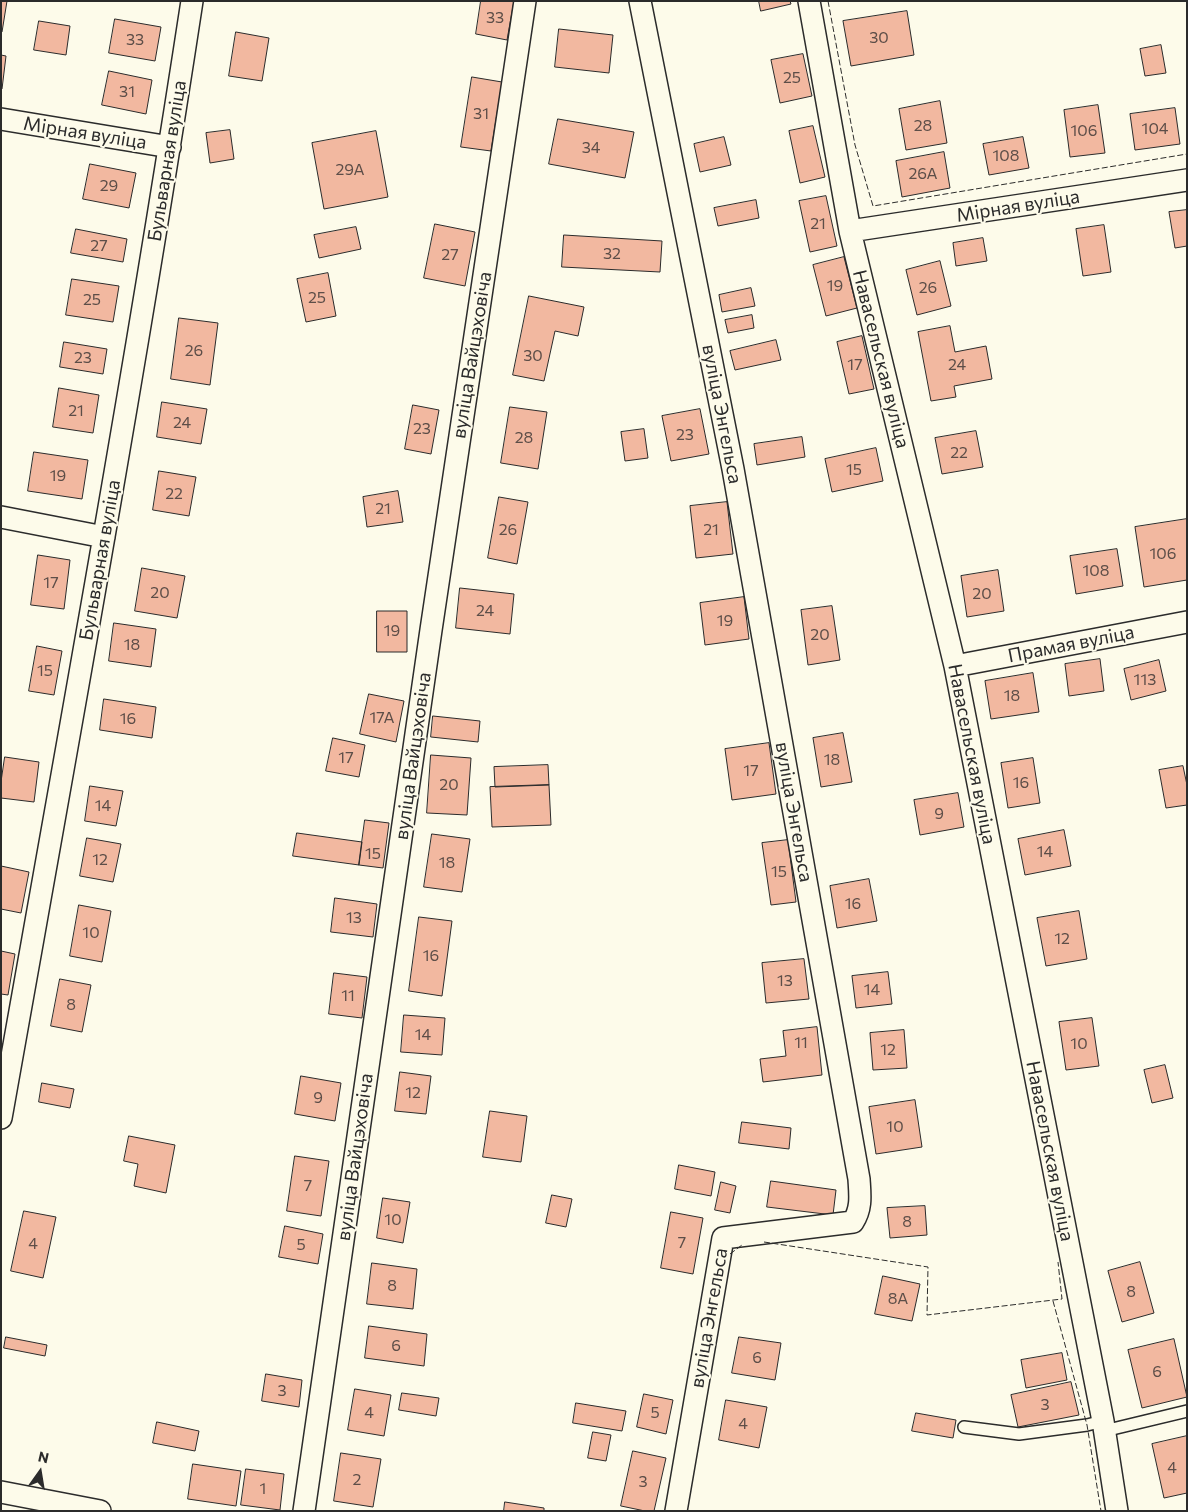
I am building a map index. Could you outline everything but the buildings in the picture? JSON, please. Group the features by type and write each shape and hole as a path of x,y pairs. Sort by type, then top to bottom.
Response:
{"street":[{"name":"Бульварная вуліца","path":"1,1118 104,537 170,147 192,1"},
{"name":"вуліца Вайцэховіча","path":"304,1511 431,630 525,1"},
{"name":"вуліца Энгельса","path":"640,1 733,469 859,1179 860,1203 859,1213 853,1222 723,1238 676,1511"},
{"name":"Навасельская вуліца","path":"809,1 850,231 955,666 1103,1426 1117,1511"},
{"name":"Мірная вуліца","path":"1,119 170,147"},
{"name":"Мірная вуліца","path":"850,231 1187,180"},
{"path":"1,517 104,537"},
{"name":"Прамая вуліца","path":"955,666 1187,622"},
{"path":"1,1492 100,1511"}],"lane":[{"path":"964,1427 1019,1434 1087,1425 1103,1426 1187,1411"}],"fence":[{"path":"828,1 855,145 873,206 1187,154"},
{"path":"764,1242 928,1267 927,1315 1062,1299 1058,1262"},
{"path":"730,1254 742,1245"},
{"path":"1053,1301 1087,1425 1101,1511"}]}
